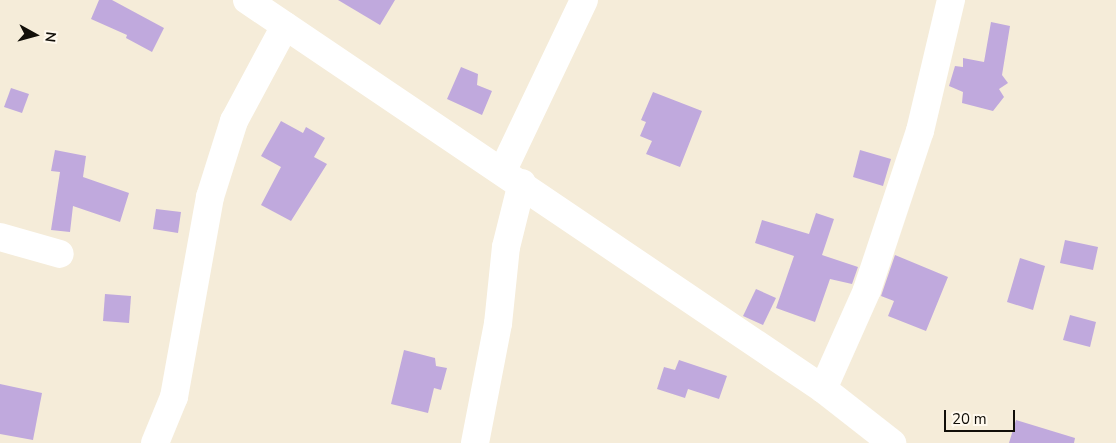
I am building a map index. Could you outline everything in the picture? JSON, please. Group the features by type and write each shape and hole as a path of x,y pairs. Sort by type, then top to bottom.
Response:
{"street":[{"path":"247,0 513,176 823,388 892,443"},
{"path":"475,443 498,324 513,176 584,0"},
{"path":"823,388 867,290 920,130 951,0"},
{"path":"155,443 174,397 210,197 234,121 285,26"},
{"path":"0,237 60,254"}],"building":[{"path":"99,0 112,0 164,28 152,52 126,38 127,35 91,19"},
{"path":"338,0 395,0 380,25"},
{"path":"991,22 1010,26 1002,75 1008,83 999,89 1004,97 993,111 962,103 963,92 949,86 955,66 963,67 963,58 984,62"},
{"path":"461,67 478,74 477,85 492,91 482,115 447,99"},
{"path":"11,88 29,94 22,113 4,107"},
{"path":"653,92 702,111 680,167 646,154 652,141 640,136 646,122 641,120"},
{"path":"281,121 303,133 306,127 325,138 314,157 327,164 291,221 261,205 281,167 261,156"},
{"path":"55,150 86,156 83,177 129,193 120,222 73,206 70,232 51,230 60,172 51,171"},
{"path":"860,150 891,159 883,186 853,177"},
{"path":"156,209 181,212 178,233 153,229"},
{"path":"816,213 834,219 822,255 858,267 852,284 830,279 815,322 776,308 794,256 755,243 762,220 809,234"},
{"path":"1065,240 1098,247 1093,270 1060,263"},
{"path":"895,255 948,277 926,331 888,316 894,301 881,296"},
{"path":"1020,258 1045,266 1033,310 1007,302"},
{"path":"756,289 776,298 763,325 743,316"},
{"path":"105,294 131,296 129,323 103,321"},
{"path":"1070,315 1096,322 1090,347 1063,340"},
{"path":"404,350 435,358 436,366 447,368 441,390 434,388 428,413 391,404"},
{"path":"679,360 727,376 719,399 688,389 685,398 657,389 664,367 675,370"},
{"path":"0,384 42,393 33,440 0,434"},
{"path":"1016,420 1075,438 1074,443 1009,443"}]}
